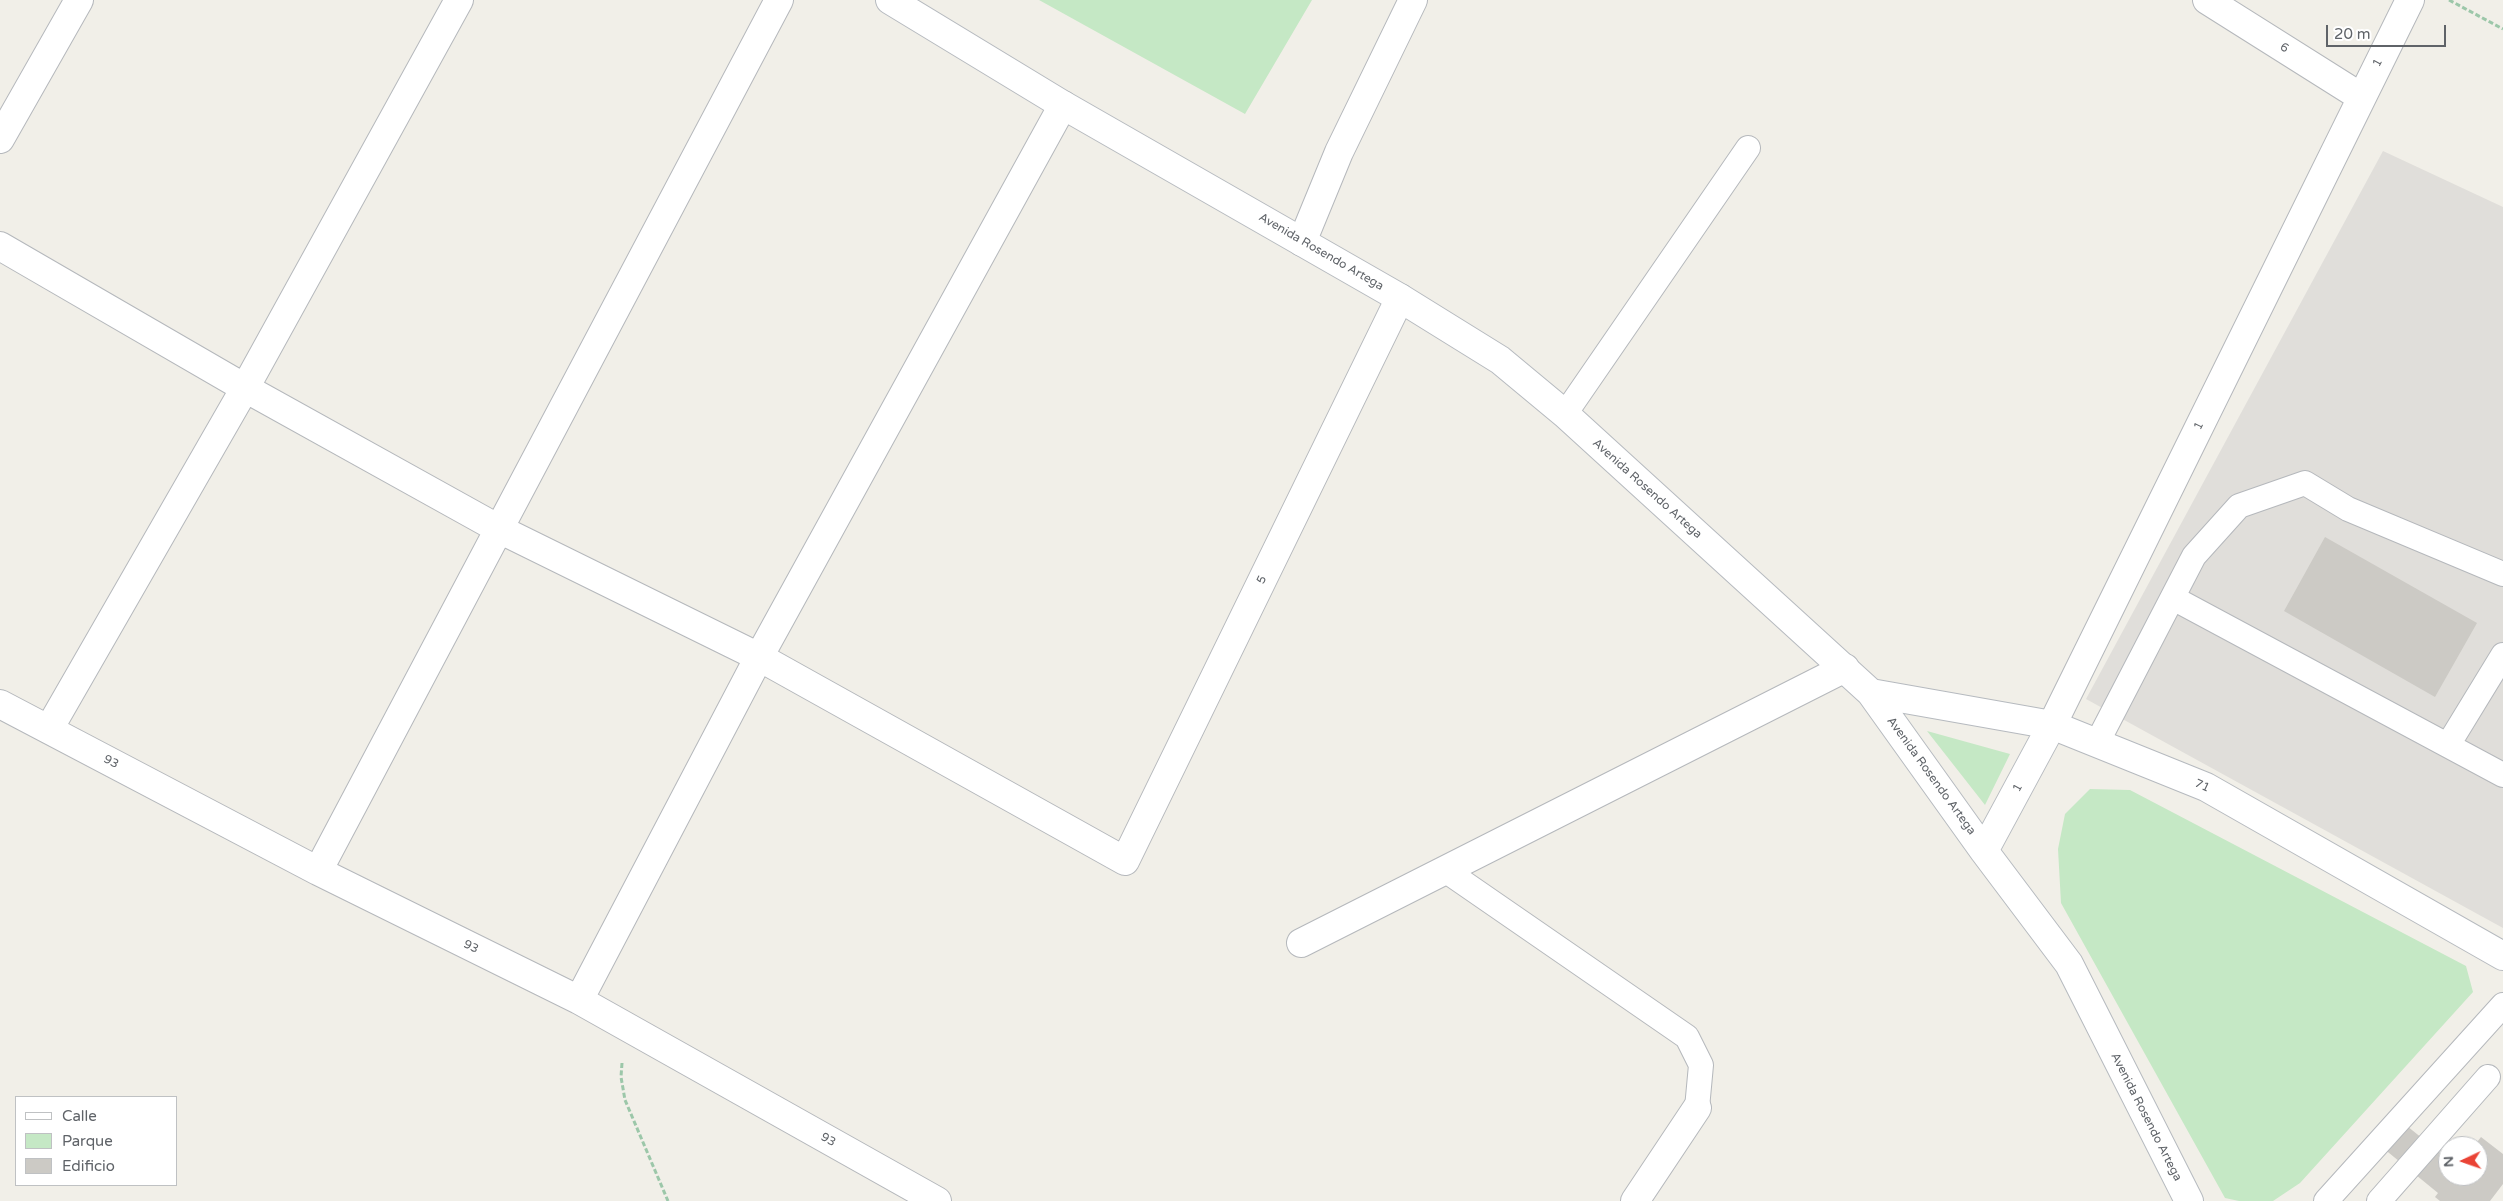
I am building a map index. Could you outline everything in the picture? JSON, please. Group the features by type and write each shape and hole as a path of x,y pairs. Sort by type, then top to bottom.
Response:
{"street":[{"path":"0,139 79,0"},
{"path":"49,730 245,388 459,0"},
{"path":"318,871 779,0"},
{"name":"Avenida Rosendo Artega","path":"890,0 1064,105 1400,298 1500,360 1565,414 1845,668 1871,693 1984,851 2069,964 2189,1201"},
{"path":"1302,242 1339,152 1413,0"},
{"name":"6","path":"2207,0 2361,96"},
{"name":"1","path":"1984,851 2052,725 2410,0"},
{"path":"579,1000 759,657 1064,105"},
{"path":"0,246 245,388 499,530 759,657"},
{"name":"5","path":"759,657 1125,861 1400,298"},
{"path":"1301,943 1845,668"},
{"name":"71","path":"1871,693 2052,725 2206,787 2503,956"},
{"name":"93","path":"0,704 318,871 579,1000 937,1201"},
{"path":"1635,1201 1696,1108"}],"lane":[{"path":"1565,414 1748,148"},
{"path":"2097,743 2194,556 2239,506 2305,484 2348,509 2503,574"},
{"path":"2173,598 2503,775"},
{"path":"2448,745 2503,655"},
{"path":"1445,870 1687,1037 1701,1065 1696,1108"},
{"path":"2326,1201 2503,1005"},
{"path":"2379,1201 2496,1083 2459,1054"}],"path":[{"path":"2449,0 2503,29"},
{"path":"630,1029 622,1054 621,1077 625,1100 668,1201"}],"shaded area":[{"path":"2383,151 2503,207 2503,928 2086,699"}],"green space":[{"path":"1039,0 1312,0 1245,114"},
{"path":"1927,731 2010,754 1985,805"},
{"path":"2090,789 2130,790 2466,966 2473,992 2300,1183 2273,1201 2239,1201 2225,1198 2061,903 2058,849 2065,814"}],"building":[{"path":"2325,537 2477,623 2435,697 2284,611"},
{"path":"2402,1122 2438,1151 2438,1186 2488,1186 2488,1142 2503,1154 2503,1184 2490,1201 2440,1201 2435,1197 2438,1193 2383,1148"}]}
